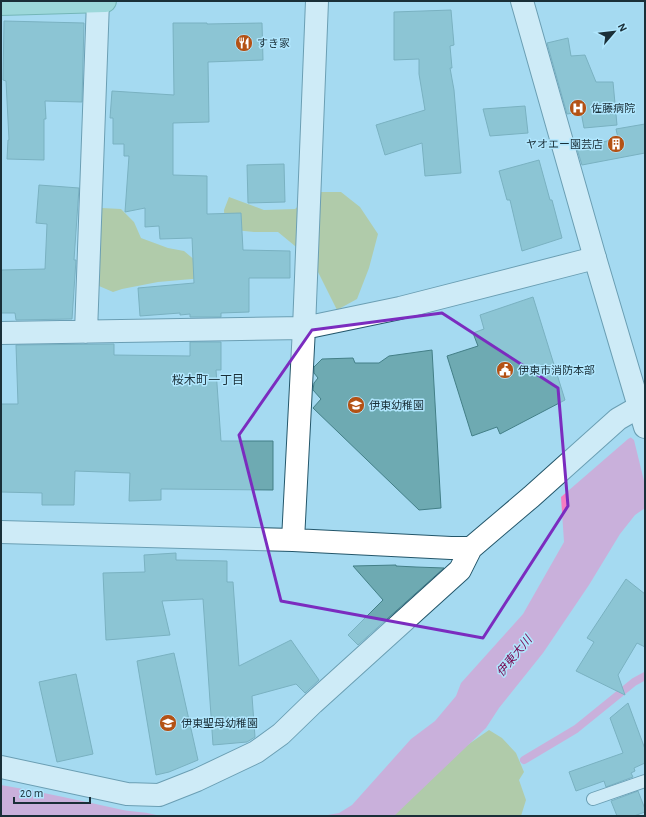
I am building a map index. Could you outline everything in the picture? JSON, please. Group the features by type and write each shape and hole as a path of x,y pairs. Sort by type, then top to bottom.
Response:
{"main road":[{"path":"1,4 105,1"}],"street":[{"path":"86,332 98,1"},
{"path":"293,540 304,328 317,1"},
{"path":"1,767 127,794 159,794 196,780 256,752 281,734 325,692 460,570 471,548 531,497 618,419 642,418 522,1"},
{"path":"1,333 304,328 400,308 595,258"},
{"path":"1,532 293,540 471,548"}],"lane":[{"path":"593,799 645,781"}],"highlighted area":[{"path":"442,313 558,388 568,506 483,638 281,601 239,435 312,330"}],"shaded area":[{"path":"314,192 341,192 360,207 378,234 369,268 357,299 337,310 312,260 278,232 254,232 225,229 224,210 229,197 264,210 295,209"},
{"path":"102,208 121,209 134,222 141,238 168,248 184,251 215,277 158,282 113,292 99,286"},
{"path":"489,730 502,738 516,753 524,772 519,780 526,800 521,816 381,816 446,760"}],"water":[{"name":"伊東大川","path":"645,429 645,508 635,515 620,534 589,585 543,653 499,708 486,728 394,816 322,816 339,813 352,805 411,739 435,721 456,696 461,683 523,614 564,542 561,497 628,439"},
{"path":"1,785 123,810 160,816 1,816"}],"pier":[{"path":"645,427 645,485 634,440 629,436"}],"building":[{"path":"451,10 454,45 450,46 452,68 450,68 454,90 461,173 425,176 422,143 385,155 376,125 425,110 419,74 419,59 394,60 394,12"},
{"path":"4,21 84,23 82,102 45,101 46,119 44,119 44,160 7,159 9,140 6,81 3,80"},
{"path":"173,23 262,23 263,60 208,62 209,122 173,123 173,175 207,176 207,214 241,213 243,250 290,251 290,278 249,278 249,312 221,313 221,317 190,317 190,314 180,315 180,313 140,316 138,288 194,283 192,238 160,239 159,226 145,227 145,208 125,212 129,156 124,156 124,144 113,144 113,118 110,118 112,91 174,95"},
{"path":"568,38 571,56 585,55 596,82 613,82 617,125 584,128 581,112 567,114 547,43"},
{"path":"525,106 528,133 490,136 483,109"},
{"name":"ヤオエー園芸店","path":"645,124 645,153 582,165 577,149 618,138 616,129"},
{"path":"539,160 562,238 522,251 510,200 507,200 499,171"},
{"path":"284,164 285,202 248,203 247,165"},
{"path":"39,185 79,188 72,319 16,320 15,313 1,313 1,270 45,269 47,224 36,223"},
{"path":"533,297 565,400 500,434 497,427 472,436 447,356 478,346 473,333 484,329 480,315"},
{"path":"190,342 221,342 221,370 216,370 221,441 273,441 273,490 161,489 161,500 129,501 130,473 75,471 74,505 42,505 42,493 1,492 1,404 18,404 16,345 114,344 114,355 190,356"},
{"path":"432,350 441,508 419,510 313,408 321,399 313,390 314,383 318,378 314,373 314,367 322,359 353,358 355,363 379,363 389,356"},
{"path":"176,553 176,560 227,561 227,582 233,582 239,666 291,640 319,680 305,693 296,684 252,696 255,737 247,742 213,745 203,599 162,601 170,635 106,640 103,573 145,572 144,555"},
{"path":"396,565 444,568 358,645 348,635 383,600 353,566"},
{"path":"626,579 645,594 645,647 637,643 618,675 625,695 576,671 594,642 587,638"},
{"path":"174,653 198,760 169,772 156,775 137,661"},
{"path":"76,674 93,754 57,762 39,682"},
{"path":"628,703 645,749 645,763 634,768 635,771 631,773 633,777 606,787 604,781 576,791 569,772 623,753 610,718"},
{"path":"638,791 645,812 634,816 617,816 611,801"}],"waterway":[{"path":"524,760 576,729 634,682 645,676"}],"place":[{"name":"すき家","path":"244,43"},
{"name":"佐藤病院","path":"578,108"},
{"name":"ヤオエー園芸店","path":"616,144"},
{"name":"伊東市消防本部","path":"505,370"},
{"name":"伊東幼稚園","path":"356,405"},
{"name":"伊東聖母幼稚園","path":"168,723"}],"district":[{"name":"桜木町一丁目","path":"208,380"}]}
